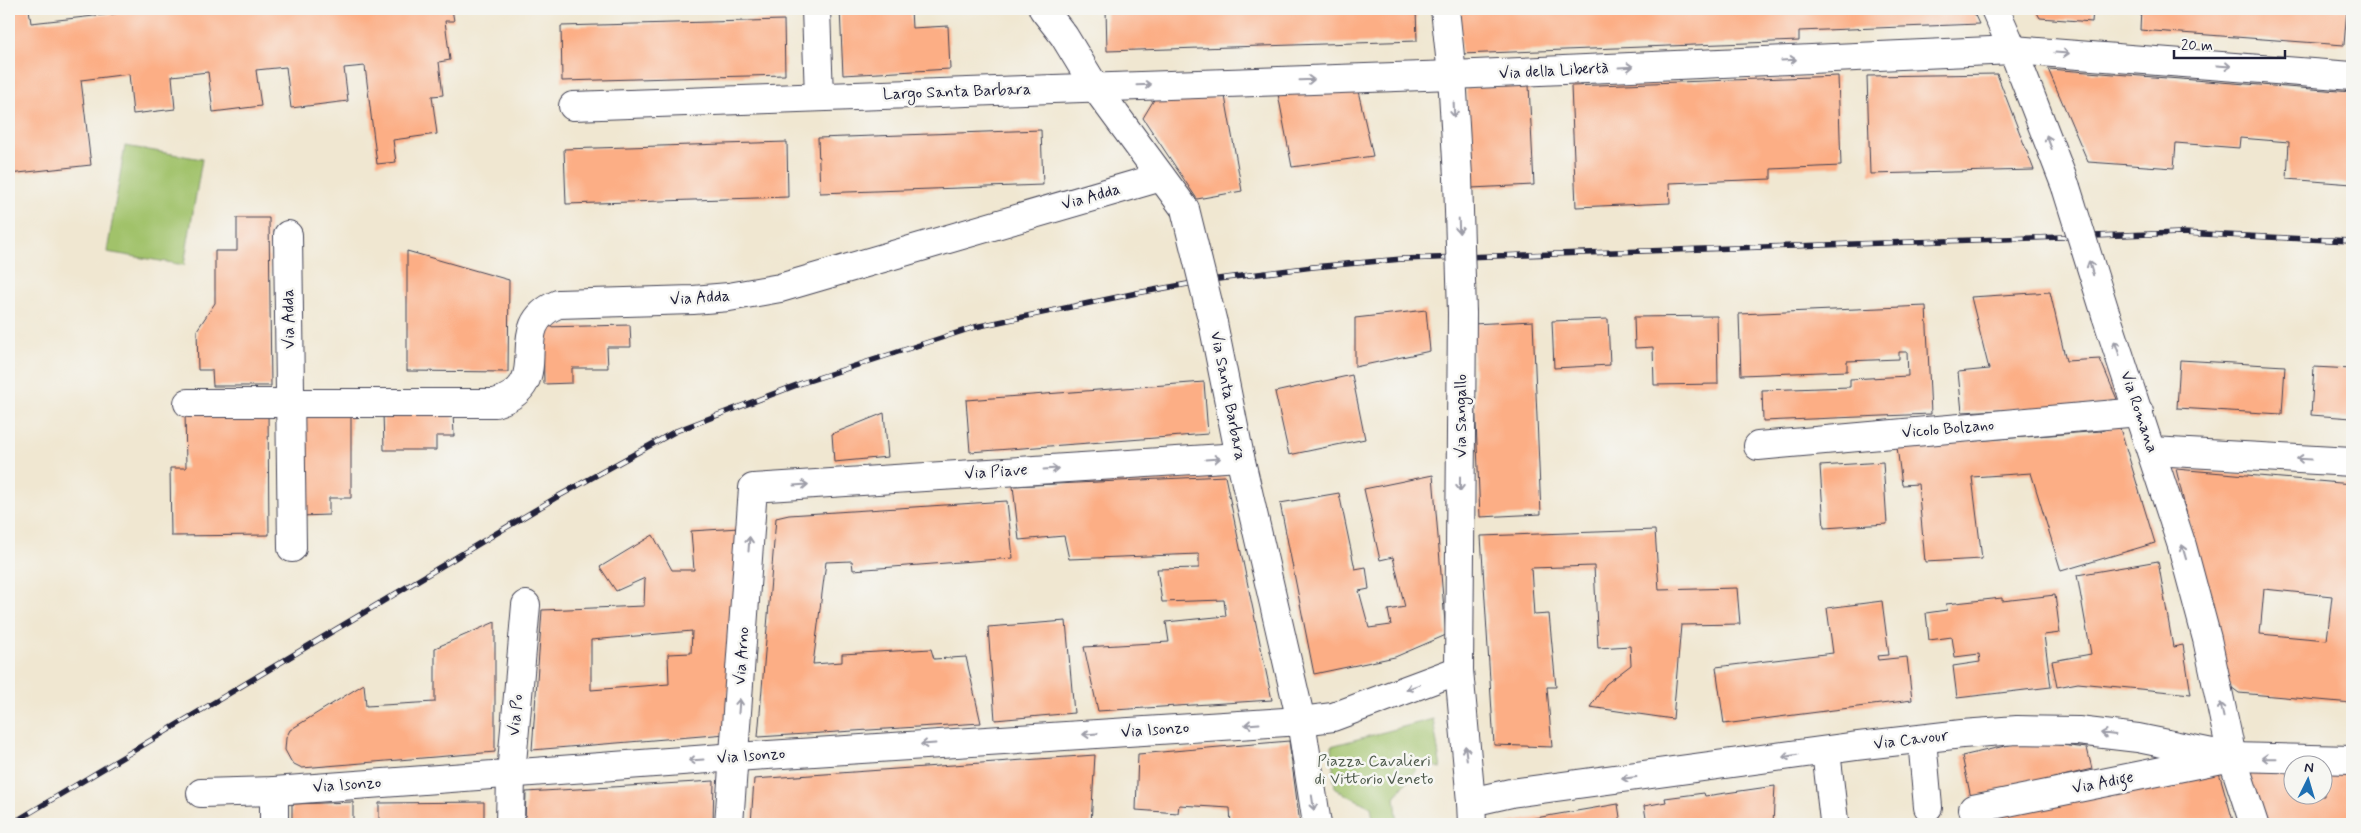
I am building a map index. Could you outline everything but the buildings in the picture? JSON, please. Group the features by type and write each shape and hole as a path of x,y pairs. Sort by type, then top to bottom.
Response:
{"street":[{"path":"816,9 819,97"},
{"name":"Via Santa Barbara","path":"1043,9 1064,36 1095,87 1185,209 1213,323 1240,457 1301,721 1317,824"},
{"name":"Via Sangallo","path":"1445,9 1452,75 1458,177 1462,313 1459,670 1471,813"},
{"name":"Via Romana","path":"1994,9 2013,50 2066,187 2106,315 2152,451 2192,580 2207,639 2232,757 2254,824"},
{"name":"Via della Libertà","path":"1095,87 1452,75 2013,50 2352,76"},
{"name":"Largo Santa Barbara","path":"573,106 1095,87"},
{"name":"Via Adda","path":"188,403 495,403 508,399 524,385 528,375 532,327 541,314 558,304 693,300 764,291 1161,177"},
{"name":"Via Adda","path":"288,235 292,548"},
{"name":"Vicolo Bolzano","path":"1758,446 2139,412"},
{"path":"2152,451 2352,462"},
{"name":"Via Piave","path":"753,488 1240,457"},
{"name":"Via Arno","path":"729,824 736,757 753,488"},
{"name":"Via Po","path":"510,824 511,774 526,605"},
{"path":"1301,721 1333,717 1459,670"},
{"name":"Via Isonzo","path":"201,794 1301,721"},
{"name":"Via Cavour","path":"1471,813 1511,793 1922,738 2017,730 2078,731 2158,741 2232,757 2352,760"},
{"path":"1922,738 1928,806"},
{"path":"1826,751 1834,821"},
{"name":"Via Adige","path":"1973,809 2232,757"},
{"path":"274,790 274,824"}],"green space":[{"path":"125,146 202,159 184,265 107,252"},
{"name":"Piazza Cavalieri di Vittorio Veneto","path":"1433,719 1441,769 1423,761 1395,797 1398,824 1374,824 1371,807 1335,789 1331,746"}],"railway":[{"path":"11,824 557,497 676,431 802,383 975,327 1137,293 1210,280 1313,267 1402,259 2181,233 2352,241"}]}
